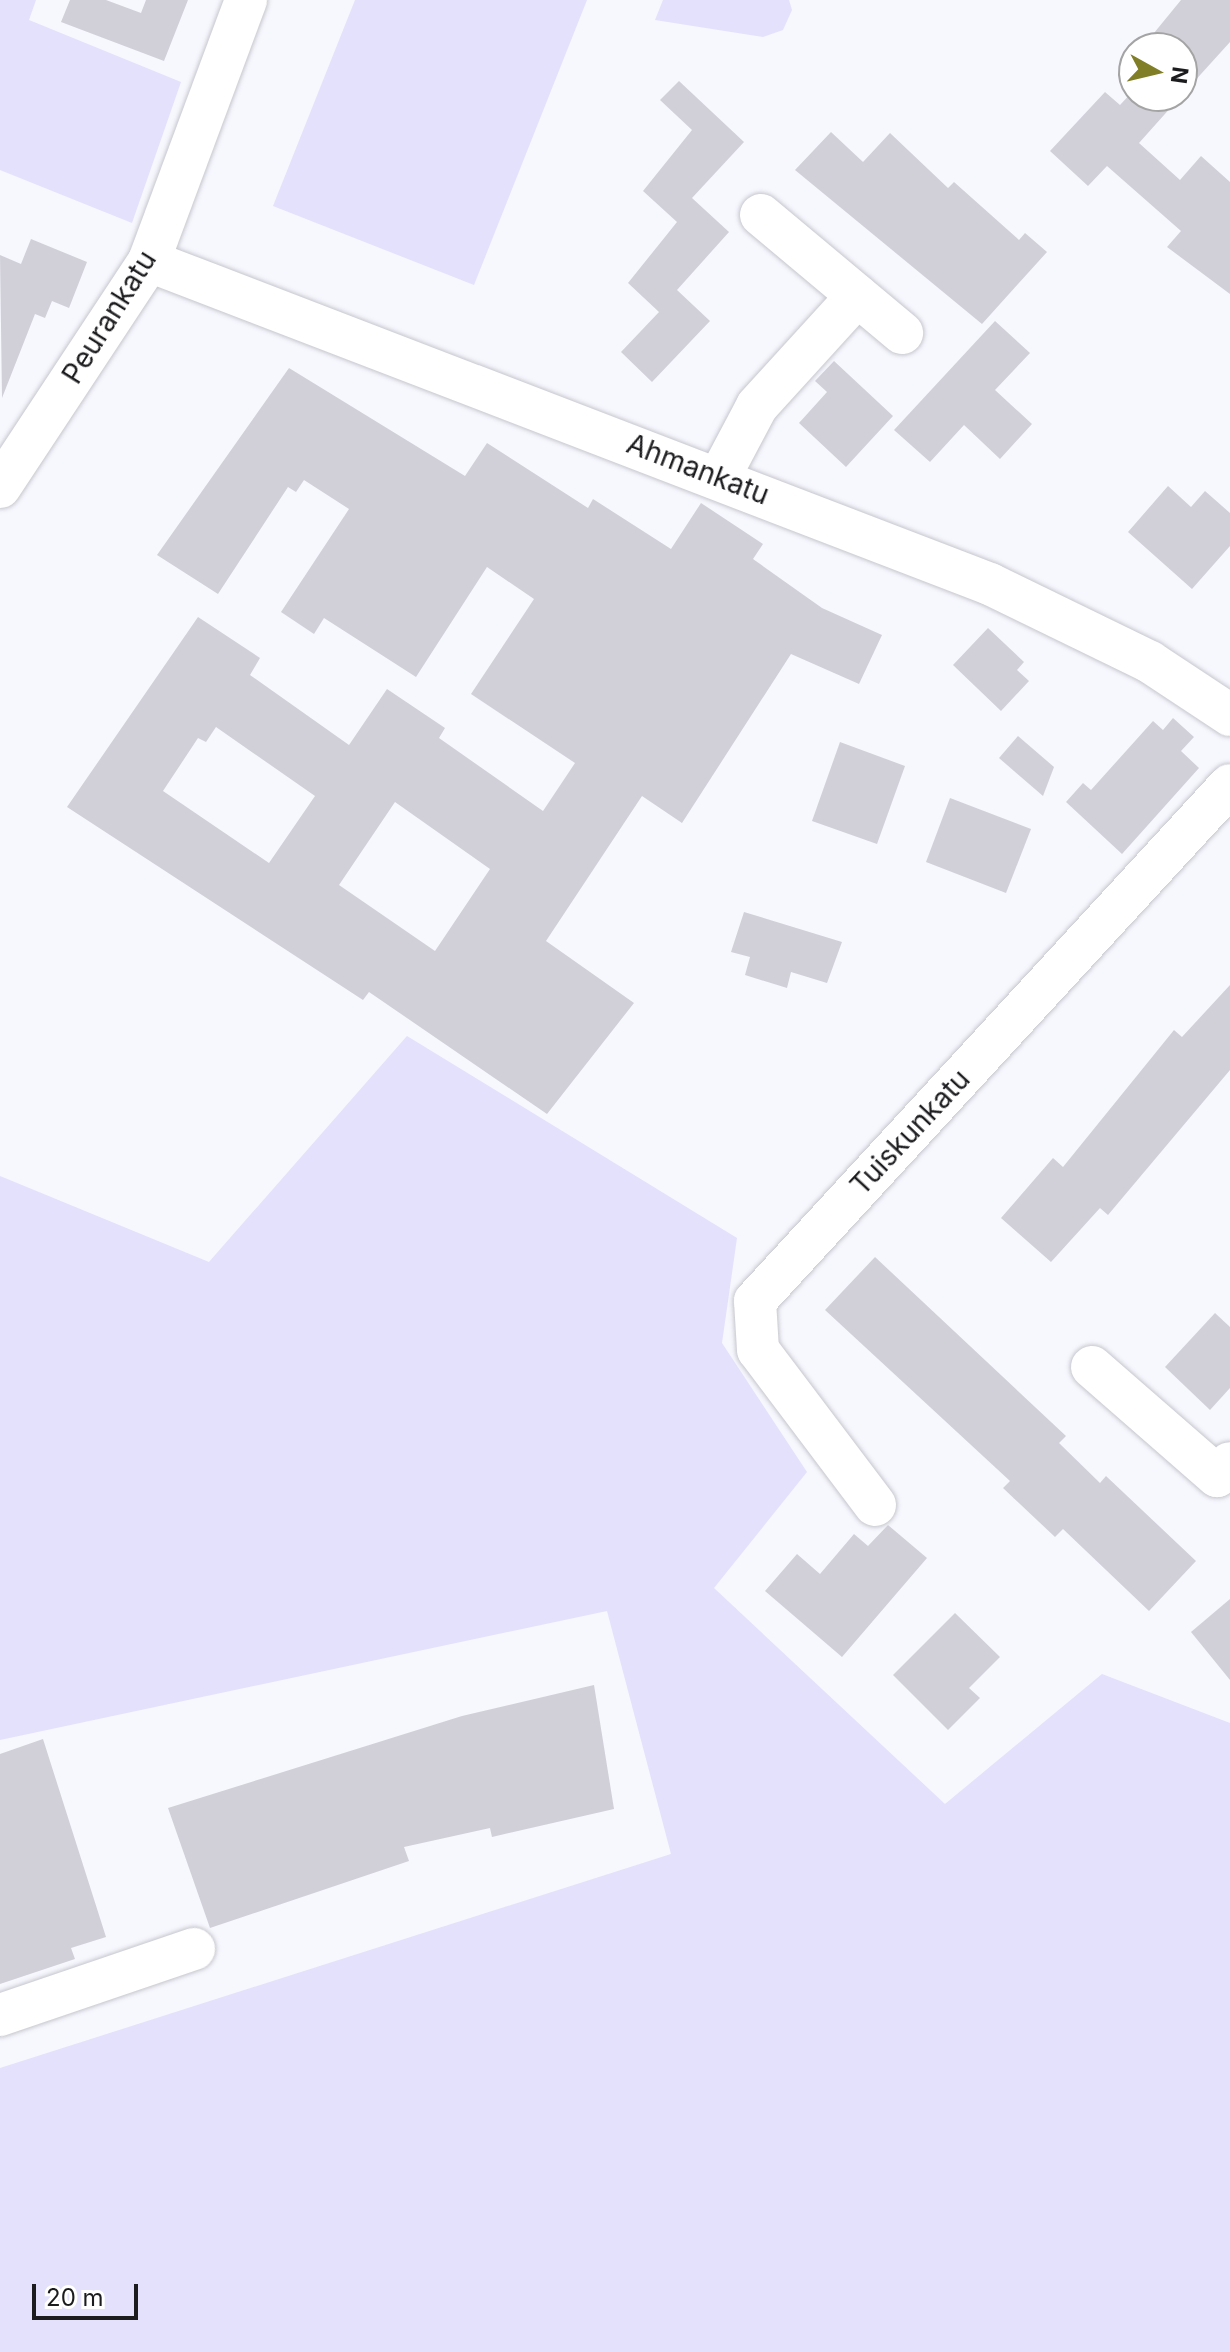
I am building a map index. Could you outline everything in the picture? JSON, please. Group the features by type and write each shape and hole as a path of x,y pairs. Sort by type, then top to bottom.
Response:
{"street":[{"name":"Peurankatu","path":"0,487 149,261 246,0"},
{"path":"761,215 902,333"},
{"name":"Ahmankatu","path":"149,261 720,476 1093,631 1230,715"},
{"path":"720,476 757,406 857,296"},
{"name":"Tuiskunkatu","path":"875,1505 758,1350 755,1301 1230,785"},
{"path":"1092,1367 1217,1476 1230,1463"},
{"path":"0,2015 194,1949"}],"shaded area":[{"path":"0,0 36,0 29,20 181,82 132,223 0,170"},
{"path":"355,0 587,0 474,285 273,206"},
{"path":"663,0 789,0 792,10 783,30 763,37 655,20"},
{"path":"407,1036 737,1238 722,1343 807,1472 714,1588 945,1804 1102,1674 1230,1723 1230,2352 0,2352 0,2068 671,1854 607,1611 0,1740 0,1176 209,1262"}],"building":[{"path":"70,0 106,0 141,13 146,0 188,0 164,61 61,22"},
{"path":"1181,0 1230,0 1230,42 1198,77 1198,32 1155,32"},
{"path":"679,81 744,142 692,198 729,232 677,290 710,321 652,382 621,352 659,312 628,283 677,222 643,191 692,130 660,100"},
{"path":"1105,92 1118,103 1118,112 1167,112 1139,143 1180,180 1201,156 1230,182 1230,294 1167,247 1181,231 1107,166 1088,186 1050,151"},
{"path":"831,132 863,162 890,133 948,188 954,182 1019,240 1025,233 1047,252 982,324 795,170"},
{"path":"31,239 87,262 69,308 52,301 45,318 35,314 2,398 0,255 21,264"},
{"path":"995,321 1030,353 995,390 1032,424 1000,459 964,425 930,462 894,430"},
{"path":"834,361 893,416 846,467 799,423 827,392 815,381"},
{"path":"289,368 465,476 487,443 588,508 593,499 671,549 701,503 763,544 753,559 822,608 882,635 859,684 791,654 682,823 642,796 546,941 634,1003 547,1114 369,992 363,1000 67,807 198,617 260,658 250,675 349,745 387,689 445,728 439,738 543,811 575,763 471,694 534,599 487,567 416,677 324,618 314,634 281,612 349,509 304,480 296,492 288,487 218,594 157,555","holes":["216,727 315,796 269,863 163,791 198,738 206,742","395,802 490,869 435,951 339,885"]},
{"path":"1168,486 1191,507 1205,491 1230,513 1230,546 1192,589 1128,532"},
{"path":"988,628 1024,662 1017,670 1029,681 1001,711 953,665"},
{"path":"1173,718 1194,737 1181,751 1199,768 1122,854 1066,802 1083,783 1091,790 1153,721 1163,730"},
{"path":"1018,736 1054,767 1043,796 999,758"},
{"path":"840,742 905,766 877,844 812,821"},
{"path":"950,798 1031,829 1006,893 926,862"},
{"path":"744,912 842,942 827,983 791,972 787,988 745,975 750,957 731,952"},
{"path":"1230,985 1230,1070 1108,1215 1100,1208 1051,1262 1001,1218 1053,1158 1063,1167 1174,1030 1182,1037"},
{"path":"875,1257 1066,1436 1059,1443 1100,1483 1106,1476 1196,1561 1149,1611 1063,1529 1055,1537 1003,1488 1010,1481 825,1310"},
{"path":"1215,1313 1230,1327 1230,1388 1210,1410 1165,1367"},
{"path":"888,1525 927,1558 842,1657 765,1591 797,1554 820,1574 854,1534 868,1546"},
{"path":"1230,1599 1230,1680 1191,1632"},
{"path":"955,1613 1000,1657 969,1688 980,1698 948,1730 893,1675"},
{"path":"594,1685 614,1809 492,1837 490,1828 404,1847 409,1861 210,1928 168,1808 462,1716"},
{"path":"43,1739 106,1937 71,1948 75,1959 0,1984 0,1754"}]}
